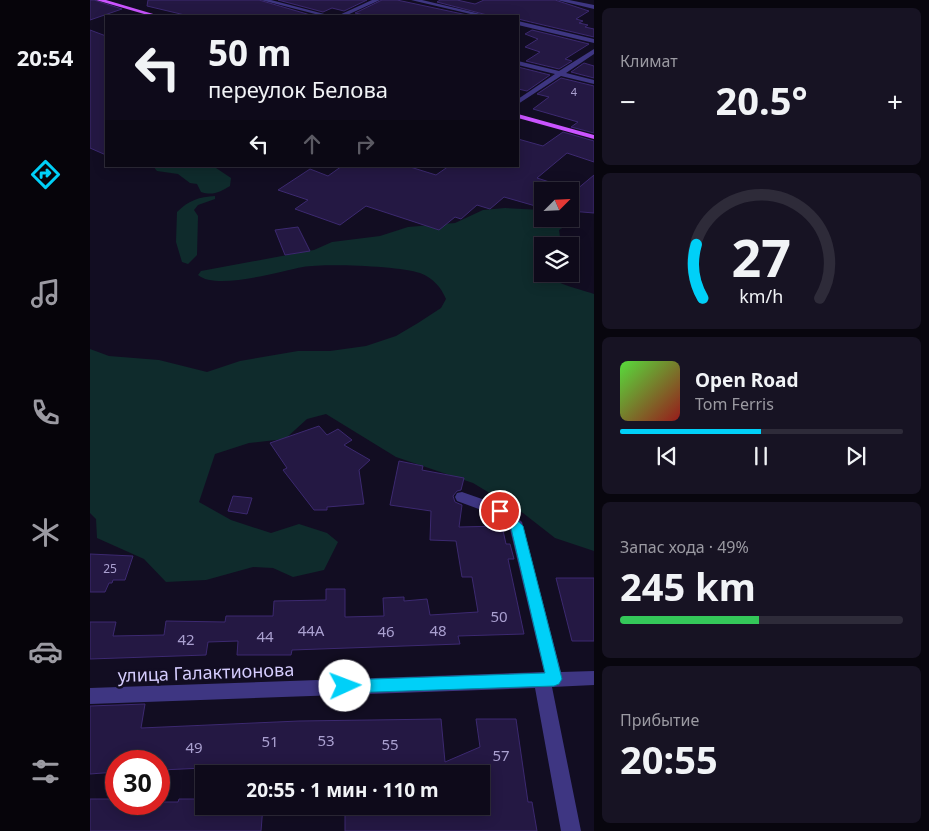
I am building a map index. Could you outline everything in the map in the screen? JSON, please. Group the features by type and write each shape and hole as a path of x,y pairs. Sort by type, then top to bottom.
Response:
{"main road":[{"path":"99,0 153,15"},
{"path":"519,116 594,138"}],"street":[{"path":"264,0 325,15"},
{"path":"342,15 377,0"},
{"path":"414,0 482,15"},
{"path":"560,0 594,7"},
{"path":"519,24 594,41"},
{"path":"519,101 594,51"},
{"path":"519,63 594,82"},
{"path":"462,497 500,511 517,526 548,679 571,831"},
{"name":"улица Галактионова","path":"90,696 594,678"}],"green space":[{"path":"154,167 214,167 231,178 230,186 216,193 209,194 201,192 197,184 190,183 178,174 157,171"},
{"path":"215,196 215,199 198,205 194,210 198,216 197,255 188,264 182,262 176,242 177,212 195,200"},
{"path":"505,208 534,210 534,228 562,228 559,230 560,237 534,237 534,282 559,282 594,294 594,551 555,538 523,513 473,483 396,457 326,414 307,419 285,439 249,443 215,454 199,502 231,520 271,533 299,524 327,533 338,542 324,570 293,577 273,568 253,567 206,580 166,582 144,559 97,538 96,519 90,513 90,349 109,356 159,360 207,372 240,361 298,351 330,351 366,346 396,336 441,308 446,299 436,283 429,277 420,273 380,267 327,265 303,267 234,281 207,279 198,275 201,271 314,250 332,242 380,236 408,227 455,223 483,210"}],"building":[{"path":"90,0 94,0 122,9 90,20"},
{"path":"148,0 259,0 311,15 185,15 147,6"},
{"path":"278,0 367,0 344,11 332,8 323,12"},
{"path":"382,0 397,0 467,15 364,15 355,13"},
{"path":"440,0 457,0 475,4 484,0 555,0 589,11 576,19 583,21 579,23 588,25 585,27 594,29 594,37 519,19 519,15 487,15 437,2"},
{"path":"90,30 105,36 105,155 90,148"},
{"path":"532,30 589,44 565,59 572,61 559,69 526,61 540,52 525,47 538,39 525,34"},
{"path":"584,63 594,66 594,78 571,72"},
{"path":"519,67 550,75 527,91 519,89"},
{"path":"561,78 594,86 594,133 571,127 578,122 533,109 549,97 537,94"},
{"path":"563,132 594,141 594,162 567,153 537,178 550,182 534,182 534,206 504,197 490,209 477,205 461,219 455,217 439,230 366,206 340,225 295,209 308,200 278,190 310,169 328,176 341,167 410,167 436,175 448,167 519,167 519,139 543,146"},
{"path":"594,175 594,213 579,212 579,188"},
{"path":"298,227 310,251 285,255 275,230"},
{"path":"319,426 327,435 338,429 352,440 344,445 370,460 359,470 364,504 327,507 327,510 314,510 283,470 287,468 270,443"},
{"path":"399,461 423,466 422,470 464,478 461,490 457,491 453,496 455,502 462,505 459,527 502,526 506,544 510,544 514,559 508,559 524,634 458,636 460,644 292,650 291,655 237,655 238,641 208,642 206,655 90,659 90,622 116,622 113,636 164,635 166,621 225,622 226,616 273,616 274,601 326,600 326,589 345,589 345,617 384,616 383,598 404,597 404,601 427,599 430,615 478,612 472,577 462,577 456,541 430,540 431,511 390,505"},
{"path":"233,496 252,498 247,514 228,511"},
{"path":"90,554 133,556 125,580 113,580 112,583 109,583 105,592 90,592"},
{"path":"556,578 594,578 594,641 572,641"},
{"path":"145,704 141,728 299,721 441,719 445,762 480,747 476,719 516,719 528,802 532,802 537,831 345,831 345,815 490,815 490,765 195,765 195,768 170,770 170,750 105,750 105,773 90,774 90,706"},
{"path":"90,799 105,799 105,815 170,815 170,802 178,802 179,799 195,799 195,815 262,815 261,831 90,831"}],"route":[{"path":"345,686 554,679 517,526 500,511"}]}
